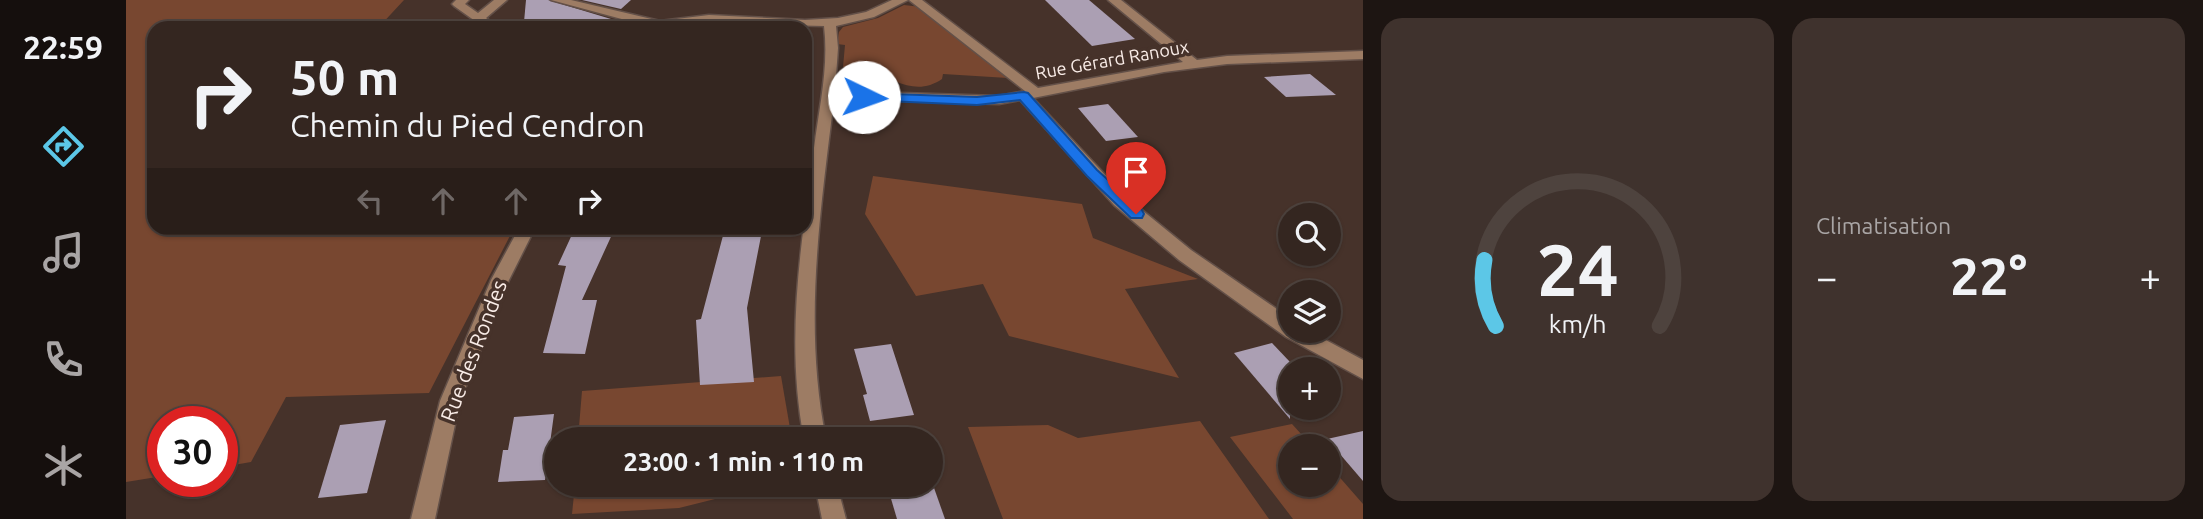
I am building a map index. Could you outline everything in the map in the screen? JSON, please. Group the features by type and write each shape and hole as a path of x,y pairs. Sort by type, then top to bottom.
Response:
{"street":[{"path":"463,0 458,4 483,21"},
{"path":"479,18 501,0"},
{"path":"557,0 633,21"},
{"path":"812,23 830,24 863,17 902,0"},
{"path":"915,0 1030,95 1092,173 1120,201 1185,255 1278,321"},
{"path":"1114,0 1194,64"},
{"path":"672,21 702,18 766,21"},
{"path":"812,223 827,95 832,35 830,24"},
{"name":"Rue Gérard Ranoux","path":"827,95 977,101 1030,95 1108,77 1194,64 1285,57 1363,55"},
{"name":"Rue des Rondes","path":"423,519 450,401 500,279 523,235"},
{"path":"811,235 802,308 803,355 812,427"},
{"path":"1314,343 1363,370"},
{"path":"829,497 834,519"}],"shaded area":[{"path":"126,0 404,0 384,21 147,21 147,235 510,235 429,393 286,397 251,462 238,464 238,406 147,406 147,479 126,482"},
{"path":"904,5 921,7 1008,78 943,74 942,79 936,83 918,87 895,81 887,70 843,67 845,45 837,44 839,32 843,27 878,18"},
{"path":"873,176 1082,204 1093,238 1198,279 1125,289 1179,378 1009,336 983,284 916,296 865,214"},
{"path":"781,376 790,427 579,427 582,391"},
{"path":"1200,421 1269,519 1003,519 968,427 1048,425 1078,438"},
{"path":"1292,424 1301,434 1278,434 1278,497 1341,497 1341,479 1363,504 1363,519 1293,519 1230,437"},
{"path":"574,497 723,497 679,508 572,514"}],"building":[{"path":"526,0 548,0 611,19 609,21 524,21"},
{"path":"582,0 631,0 621,9"},
{"path":"1045,0 1089,0 1135,39 1092,46"},
{"path":"1310,74 1336,95 1286,97 1264,77"},
{"path":"1108,104 1138,137 1106,141 1078,108"},
{"path":"572,235 612,235 582,300 597,300 585,354 543,353 566,266 558,265"},
{"path":"723,235 761,235 747,308 754,382 700,385 696,320 701,319"},
{"path":"1272,343 1285,357 1278,357 1278,405 1234,353"},
{"path":"891,344 914,415 870,421 863,395 867,394 854,349"},
{"path":"554,414 552,427 544,427 544,480 498,482 503,450 508,450 514,417"},
{"path":"386,420 367,493 318,498 340,425"},
{"path":"1363,431 1363,481 1341,455 1341,436"},
{"path":"891,497 937,497 945,519 897,519"}],"route":[{"path":"864,97 977,101 1024,96 1092,173 1136,214"}]}
